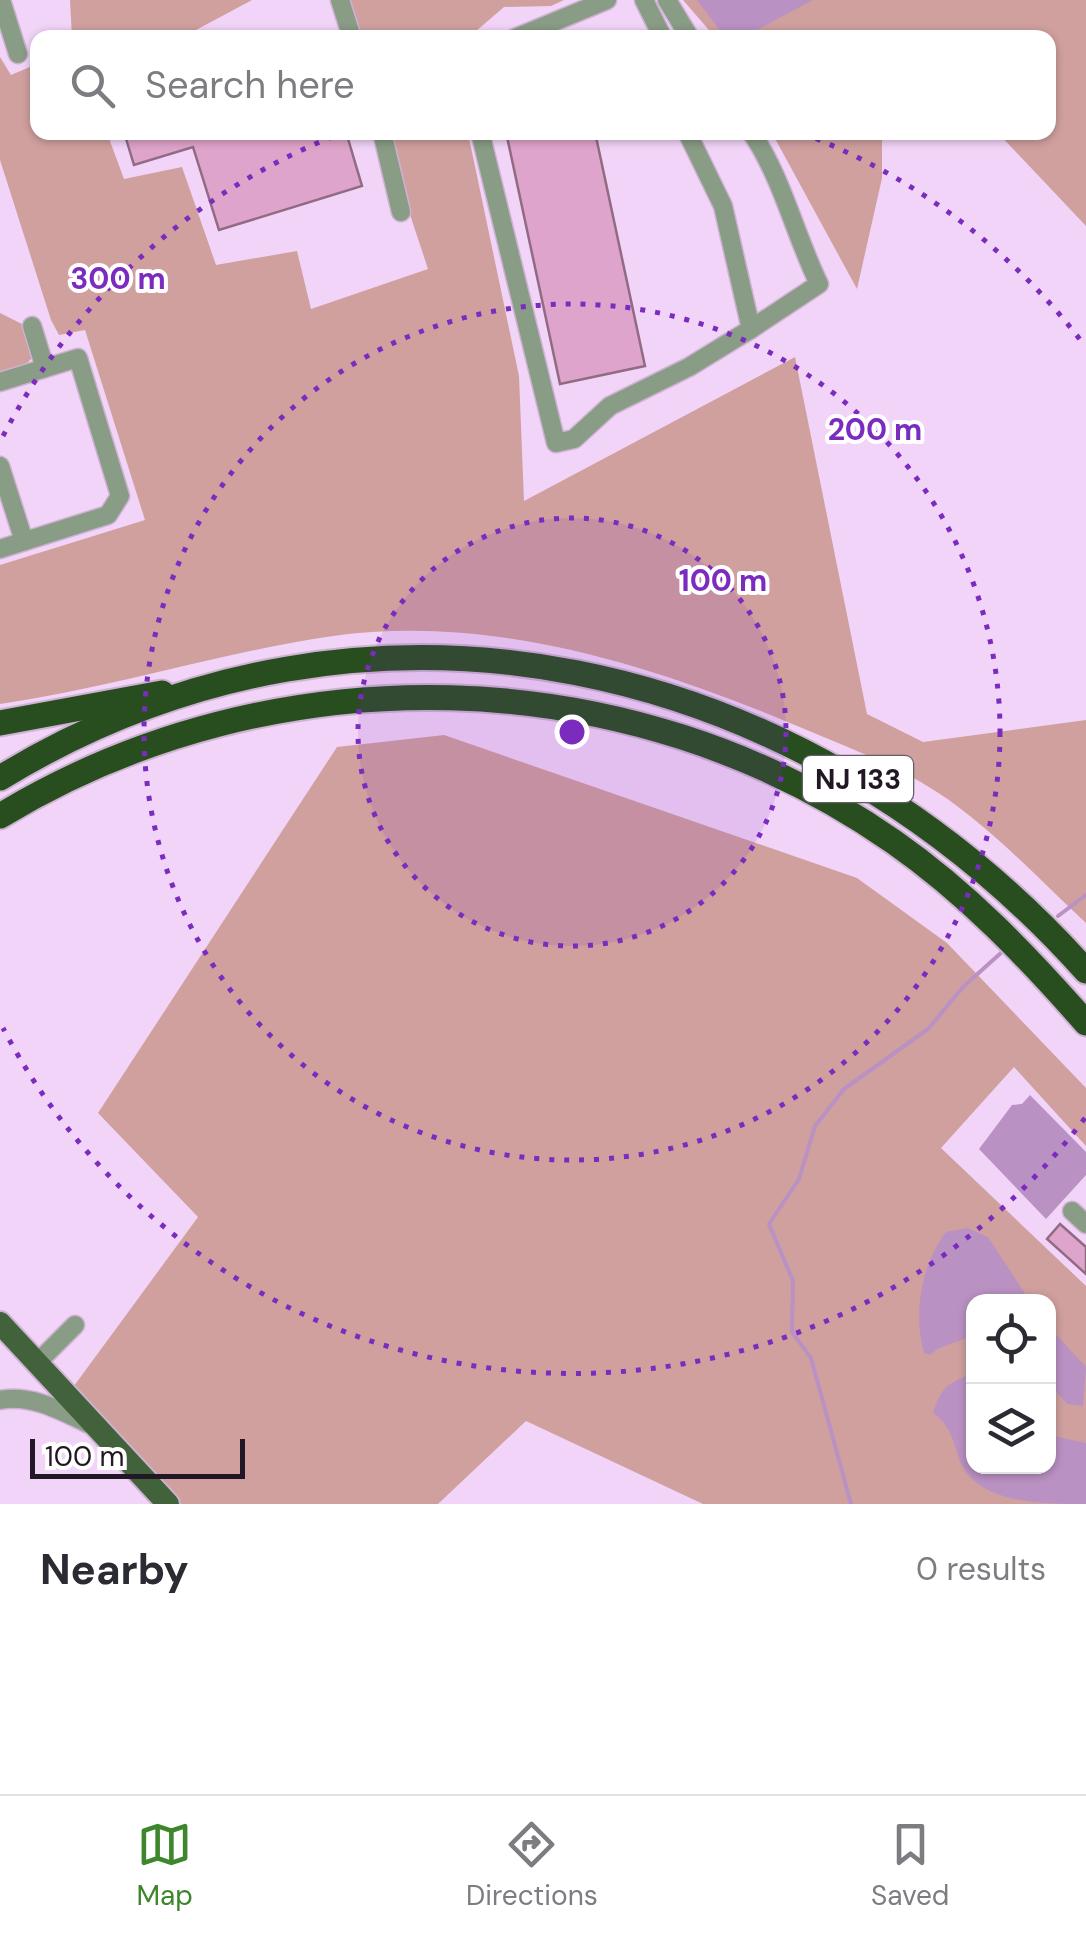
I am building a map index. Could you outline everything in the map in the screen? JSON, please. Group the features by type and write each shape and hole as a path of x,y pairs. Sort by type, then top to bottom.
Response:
{"highway":[{"name":"NJ 133","path":"0,778 80,737 201,686 328,663 473,658 532,664 665,695 776,736 899,804 998,880 1086,971"},
{"path":"0,723 201,686"},
{"name":"NJ 133","path":"0,816 128,752 233,719 289,708 431,696 586,711 714,748 850,814 963,895 1028,956 1086,1023"}],"main road":[{"path":"0,1323 168,1504"}],"street":[{"path":"1,0 18,54"},
{"path":"534,30 607,0"},
{"path":"644,0 659,30"},
{"path":"666,0 685,30"},
{"path":"384,140 402,212"},
{"path":"482,140 556,443 574,439 610,406 673,376 819,284 793,232 765,153 756,140"},
{"path":"691,140 724,206 751,329"},
{"path":"32,326 46,368"},
{"path":"0,382 78,358 120,496 108,515 0,549"},
{"path":"0,466 24,541"},
{"path":"1072,1210 1086,1224"},
{"path":"37,1363 75,1325"},
{"path":"0,1400 14,1397 49,1406 98,1429"}],"shaded area":[{"path":"70,0 252,0 196,30 72,30"},
{"path":"342,0 564,0 551,6 504,7 477,30 351,30"},
{"path":"683,0 1086,0 1086,226 1005,140 1056,140 1056,30 709,30"},
{"path":"697,0 813,0 757,30 720,30"},
{"path":"0,57 11,75 30,67 30,140 110,140 124,179 182,167 216,265 297,251 311,309 428,269 385,140 469,140 519,376 524,501 795,357 867,714 923,742 1086,720 1086,923 974,819 902,772 746,705 573,650 454,632 333,636 0,704 0,565 145,520 85,330 59,335 51,320 0,160"},
{"path":"776,140 882,140 882,178 857,289"},
{"path":"0,313 22,324 32,358 17,374 0,382"},
{"path":"444,735 857,878 947,943 1086,1088 1086,1146 1014,1067 941,1148 1086,1286 1086,1504 703,1504 526,1421 438,1504 159,1504 71,1390 198,1217 98,1113 337,747"},
{"path":"1030,1095 1086,1152 1086,1175 1046,1219 979,1149 1012,1105 1022,1104"},
{"path":"967,1228 988,1237 1025,1294 966,1294 966,1338 930,1355 924,1353 921,1338 921,1290 930,1259 946,1232"},
{"path":"1056,1335 1086,1367 1083,1406 1067,1404 1056,1392"},
{"path":"966,1376 966,1470 947,1428 933,1413 939,1397"},
{"path":"1056,1437 1086,1443 1086,1504 1013,1499 981,1486 969,1475 1056,1474"}],"building":[{"path":"126,140 348,140 362,186 219,230 193,147 134,165"},
{"path":"508,140 597,140 645,366 560,384"},
{"path":"1060,1224 1086,1247 1086,1274 1047,1239"}],"waterway":[{"path":"1058,916 1086,895"},
{"path":"851,1504 811,1358 792,1332 793,1281 769,1224 799,1179 815,1126 844,1089 928,1029 963,987 1002,952"}]}
